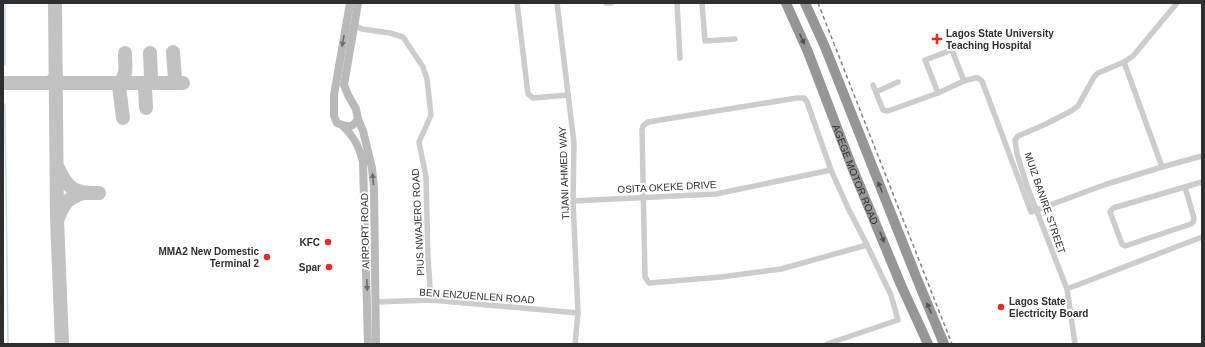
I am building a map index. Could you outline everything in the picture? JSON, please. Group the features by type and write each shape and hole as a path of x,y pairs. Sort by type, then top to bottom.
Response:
{"highway":[{"name":"AGEGE MOTOR ROAD","path":"786,3 808,52 852,167 901,285 928,344"},
{"name":"AGEGE MOTOR ROAD","path":"805,3 944,344"},
{"path":"901,285 917,279"}],"main road":[{"path":"350,3 333,106 334,116 337,123 343,126 355,125 358,119 356,109 350,100 344,85 358,3"},
{"path":"333,106 344,98 350,100"},
{"name":"AIRPORT ROAD","path":"358,119 363,131 374,181 376,344"},
{"name":"AIRPORT ROAD","path":"343,126 356,140 361,150 363,162 368,344"}],"street":[{"path":"517,3 528,94 533,98 568,95"},
{"name":"TIJANI AHMED WAY","path":"557,3 574,143 573,201 578,313 575,344"},
{"path":"606,3 611,3"},
{"path":"677,3 680,58"},
{"path":"702,3 705,41 735,39"},
{"path":"1162,167 1124,62 1133,56 1178,3"},
{"name":"PIUS NWAJERO ROAD","path":"354,25 362,29 390,33 403,37 424,67 431,115 419,142 426,178 428,259 431,300"},
{"path":"938,93 925,60 952,50 964,81"},
{"name":"MUIZ BANIRE STREET","path":"1075,344 1067,289 1051,251 1025,180 1015,140 1018,136 1046,124 1078,106 1094,77 1098,73 1124,62"},
{"path":"872,85 883,110 888,111 938,93 964,81 978,78 982,81 1031,212 1104,185 1202,156"},
{"path":"876,92 898,82"},
{"path":"827,344 898,320 891,295 867,244 848,208 831,170 807,102 804,98 648,122 643,126 645,277 649,282 721,277 781,269 867,244"},
{"name":"OSITA OKEKE DRIVE","path":"573,201 716,194 831,170"},
{"path":"1185,187 1194,218 1191,224 1125,246 1122,244 1110,212 1112,208 1202,182"},
{"path":"1067,289 1202,237"},
{"name":"BEN ENZUENLEN ROAD","path":"375,302 431,300 578,313"}],"waterway":[{"path":"5,3 5,65"},
{"path":"5,104 8,344"}],"taxiway":[{"path":"55,3 57,218 62,344"},
{"path":"171,83 175,79 173,52"},
{"path":"119,83 124,77 125,73 125,53"},
{"path":"148,83 151,78 150,53"},
{"path":"3,83 49,83 56,76"},
{"path":"56,83 183,83"},
{"path":"117,83 119,86 123,118"},
{"path":"142,83 145,86 146,108"},
{"path":"58,168 69,186 84,193 99,193"},
{"path":"58,218 62,208 67,202 83,193"}],"railway":[{"path":"818,3 952,344"}],"place":[{"name":"Lagos State University Teaching Hospital","path":"937,39"},
{"name":"KFC","path":"328,242"},
{"name":"MMA2 New Domestic Terminal 2","path":"267,257"},
{"name":"Spar","path":"329,267"},
{"name":"Lagos State Electricity Board","path":"1001,307"}]}
